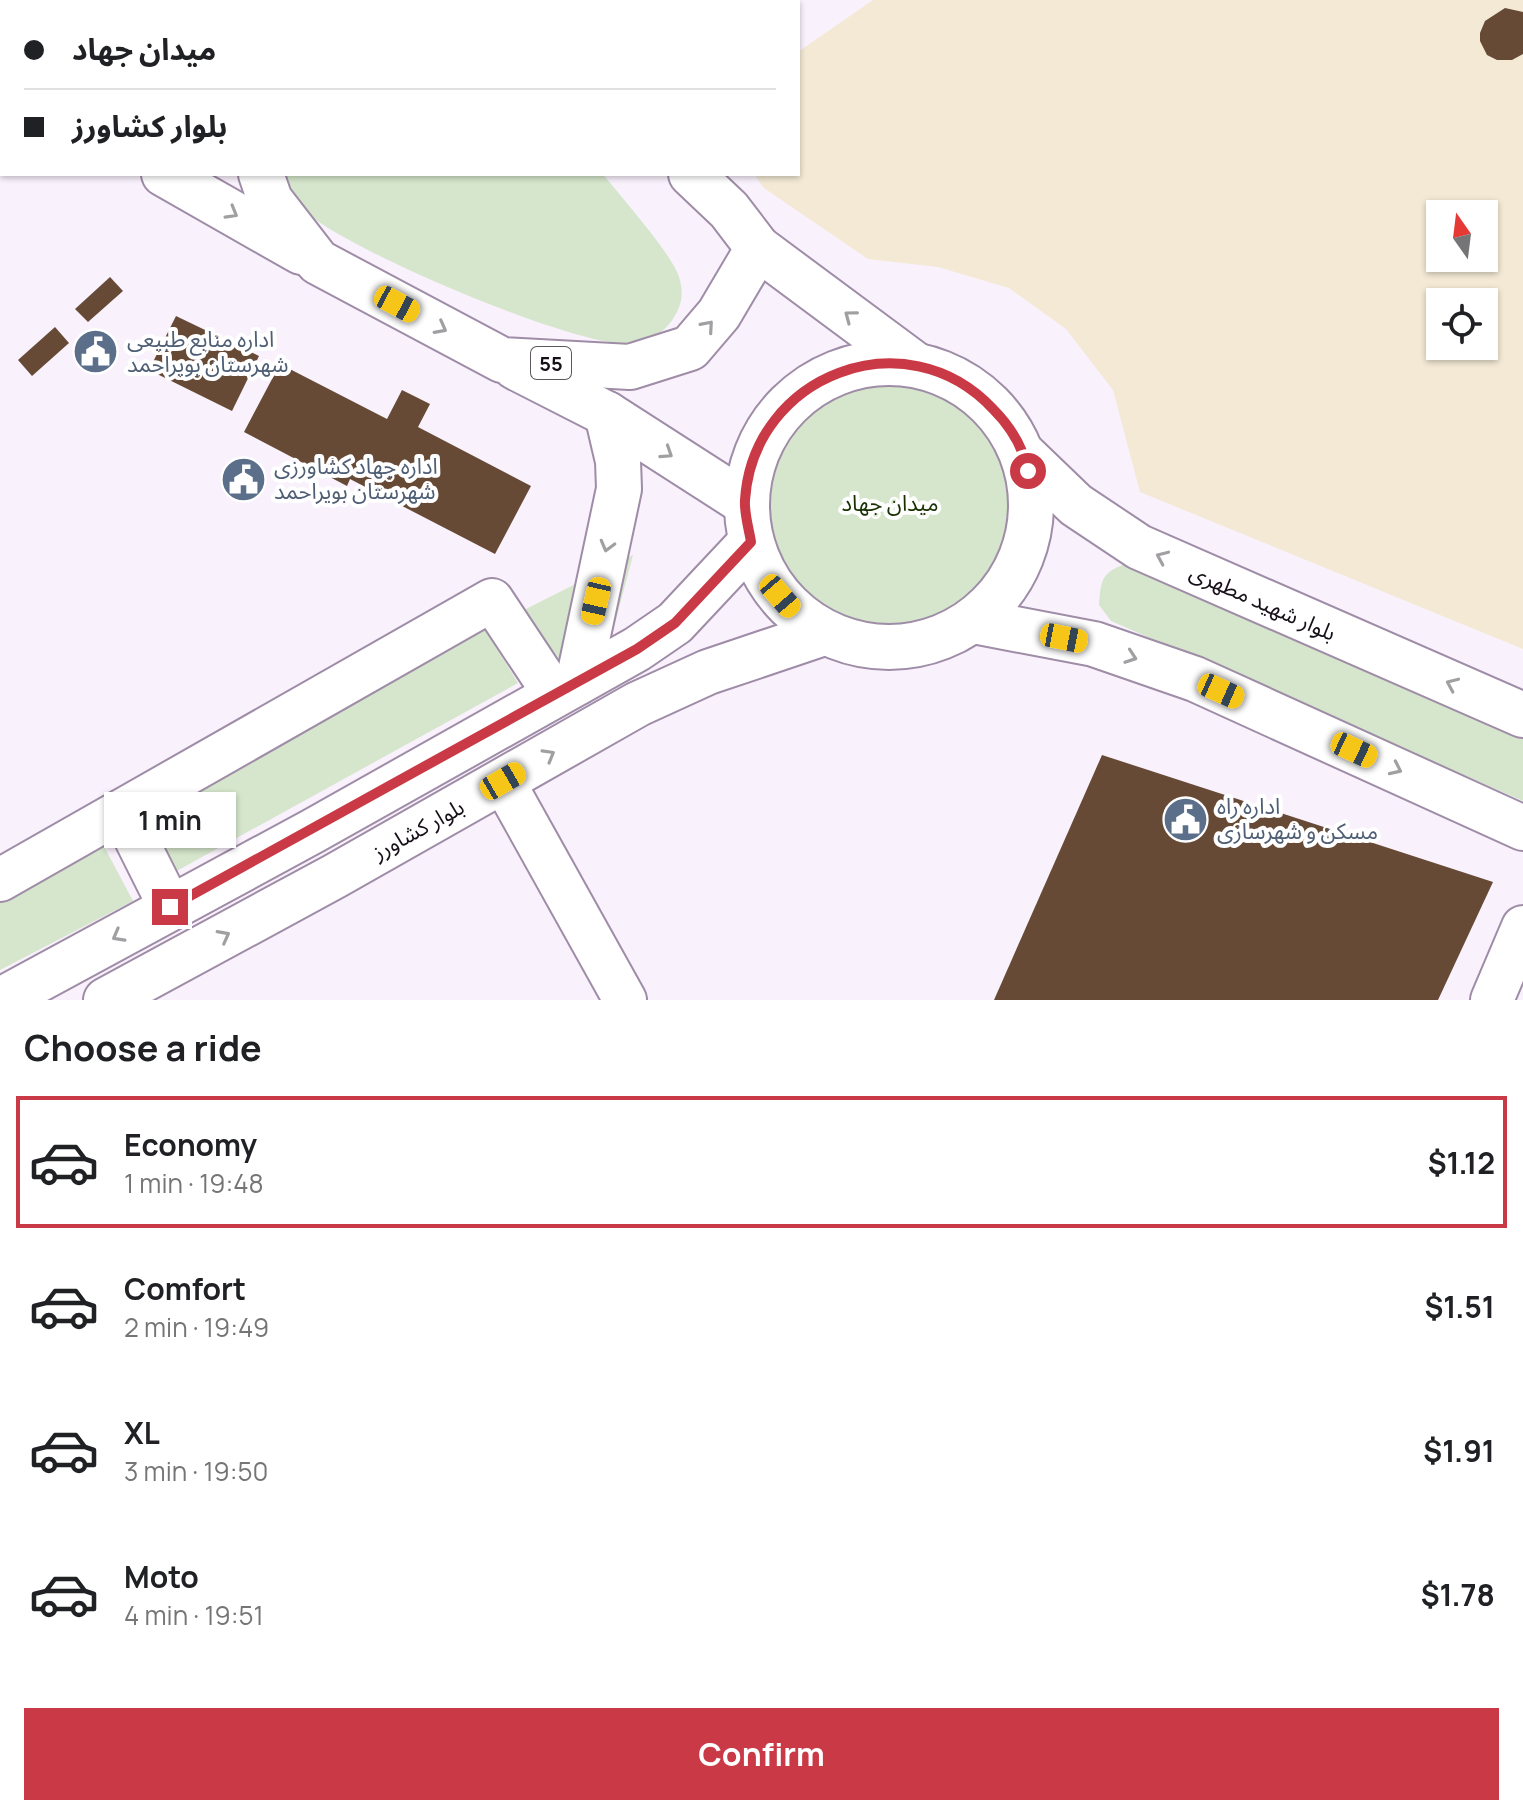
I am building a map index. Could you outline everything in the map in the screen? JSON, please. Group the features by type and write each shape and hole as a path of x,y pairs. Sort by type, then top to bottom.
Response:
{"main road":[{"path":"168,176 318,262"},
{"name":"55","path":"262,176 270,200 318,262 502,360 630,367 690,348 719,314 758,248"},
{"path":"693,176 729,210 758,248 913,363 951,377 981,396 1005,422 1024,455 1031,488 1031,526 1020,562 1001,595 973,621 939,639 900,647 861,645 824,633 792,611 768,582 748,522 749,475 762,440 784,409 813,385 846,369 881,363 913,363"},
{"path":"502,360 607,414 748,522"},
{"path":"566,688 619,489 618,461 607,414"},
{"name":"بلوار شهید مطهری","path":"1024,455 1076,505 1139,547 1523,715"},
{"path":"1,1000 637,649 675,623 748,522"},
{"path":"973,621 1094,644 1195,679 1523,828"},
{"name":"بلوار کشاورز","path":"106,1000 638,704 708,672 824,633"}],"street":[{"path":"0,880 492,600 566,688"},
{"path":"503,781 625,1000"},
{"path":"122,811 170,907"},
{"path":"1492,1000 1523,927"}],"shaded area":[{"path":"873,0 1523,0 1523,649 1140,492 1113,390 1066,329 1009,288 938,267 868,259 764,188 755,176 800,176 800,51"}],"green space":[{"path":"284,176 605,176 674,267 682,293 680,303 666,328 636,343 601,341 560,329 457,291 358,245 321,224 299,206"},
{"name":"میدان جهاد","path":"877,375 903,375 939,384 981,412 1009,454 1016,478 1016,528 1009,552 981,594 939,622 903,631 877,631 841,622 799,594 771,552 762,516 762,490 771,454 799,412 841,384"},
{"path":"633,555 613,631 562,662 522,611"},
{"path":"1126,564 1523,736 1523,801 1111,621 1099,605 1102,584 1107,574"},
{"path":"484,628 518,683 173,873 139,817"},
{"path":"99,837 133,901 0,970 0,891"}],"building":[{"path":"1505,8 1523,12 1523,54 1512,60 1497,60 1487,55 1480,41 1480,33 1485,21"},
{"path":"110,277 123,291 88,322 75,309"},
{"path":"176,316 259,356 232,411 149,370"},
{"path":"55,327 69,343 32,376 18,360"},
{"path":"280,364 387,419 402,390 430,404 418,427 531,486 495,554 350,479 347,486 244,432"},
{"name":"اداره راه مسکن و شهرسازی","path":"1102,755 1493,882 1438,1000 994,1000"}],"place":[{"name":"اداره منابع طبیعی شهرستان بویراحمد","path":"96,352"},
{"name":"اداره جهاد کشاورزی شهرستان بویراحمد","path":"243,479"},
{"name":"اداره راه مسکن و شهرسازی","path":"1186,819"}],"route":[{"path":"170,907 313,831 637,649 675,623 751,542 744,502 749,475 762,440 784,409 813,385 846,369 881,363 913,363 951,377 981,396 1005,422 1024,455 1028,471"}]}
